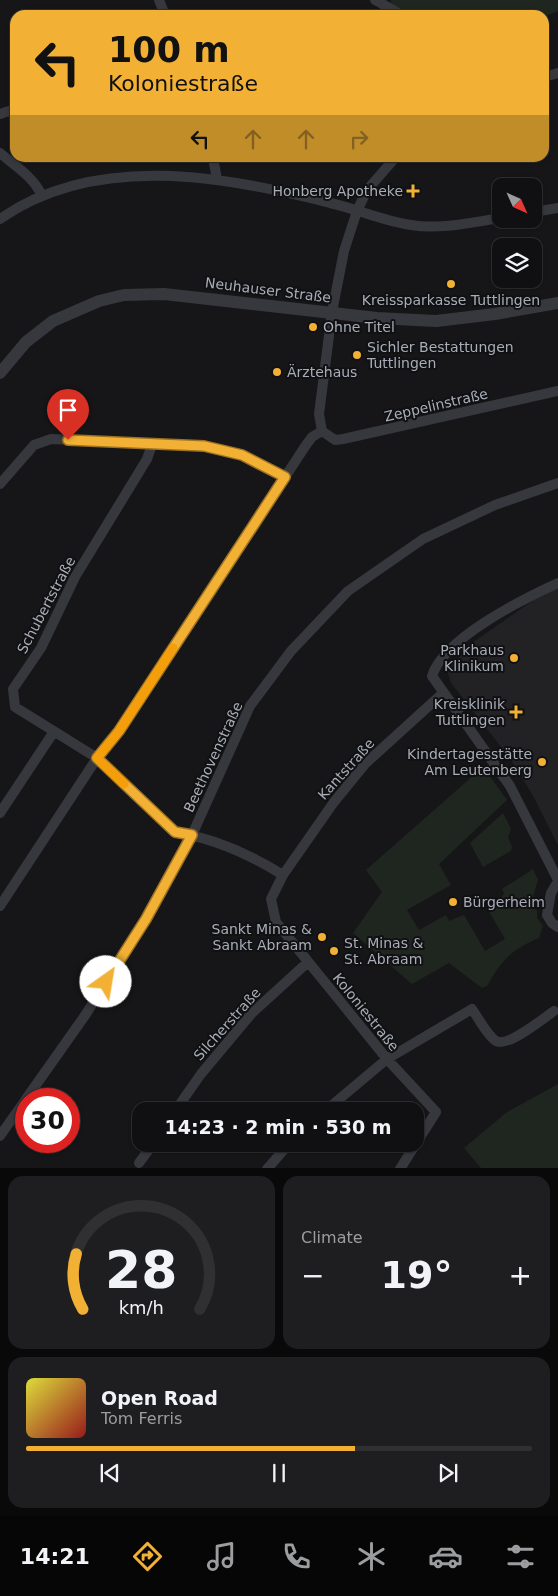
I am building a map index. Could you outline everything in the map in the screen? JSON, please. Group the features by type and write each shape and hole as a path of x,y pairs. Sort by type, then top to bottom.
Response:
{"street":[{"path":"375,0 393,10"},
{"path":"0,153 10,161"},
{"path":"11,162 38,186 42,196"},
{"path":"215,162 217,179"},
{"path":"0,906 97,758 119,731 306,445 312,437 322,431 319,414 332,312 344,251 357,210 367,190 392,162"},
{"path":"0,219 17,207 42,196 74,185 117,177 217,179 252,185 357,210 410,225 432,226 492,219"},
{"path":"542,211 558,208"},
{"name":"Neuhauser Straße","path":"0,372 26,342 52,321 99,301 124,295 173,295 436,321 495,314 558,303"},
{"name":"Zeppelinstraße","path":"322,431 335,440 343,439 558,391"},
{"path":"0,484 34,445 48,439 152,445 183,444 233,453 285,477"},
{"name":"Schubertstraße","path":"53,733 15,707 13,689 41,648 75,577 147,459 152,445"},
{"name":"Beethovenstraße","path":"34,1088 101,990 146,919 192,835 250,706 291,650 348,591 423,538 495,505 558,483"},
{"path":"558,583 497,614 465,636 437,663 432,676 443,693 473,730 510,786 558,881 551,893 547,915 552,923 558,927"},
{"name":"Kantstraße","path":"283,875 334,802 365,764 443,693"},
{"path":"0,813 53,733 97,758 175,832 192,835 259,860 283,875"},
{"name":"Koloniestraße","path":"283,875 271,899 276,922 387,1059 436,1112 400,1168"},
{"name":"Silcherstraße","path":"181,1102 201,1074 252,1013 308,962"},
{"path":"336,1102 387,1059 472,1009 494,1040 500,1043 509,1041 554,1011"},
{"name":"Beethovenstraße","path":"0,1136 15,1115"},
{"path":"139,1163 147,1152"},
{"path":"267,1168 282,1152"}],"shaded area":[{"path":"391,0 558,0 558,11 549,15 549,10 400,10 390,5"},
{"name":"Kreisklinik Tuttlingen","path":"558,588 558,845 532,794 509,757 451,683 447,670 472,643 538,597"},
{"path":"483,767 507,800 439,864 451,885 407,910 419,930 446,915 449,921 464,915 485,951 505,939 487,908 501,899 504,893 502,889 533,869 538,880 530,907 537,910 537,918 543,926 539,938 514,951 497,969 487,986 482,988 449,963 412,984 353,933 382,892 366,870"},
{"path":"503,813 511,829 508,837 512,847 511,851 483,867 470,843"},
{"path":"558,1084 558,1168 481,1168 464,1148 507,1112"}],"slow traffic":[{"path":"124,784 97,758 119,731 173,648"}],"place":[{"name":"Honberg Apotheke","path":"413,191"},
{"name":"Kreissparkasse Tuttlingen","path":"451,284"},
{"name":"Ohne Titel","path":"313,327"},
{"name":"Sichler Bestattungen Tuttlingen","path":"357,355"},
{"name":"Ärztehaus","path":"277,372"},
{"name":"Parkhaus Klinikum","path":"514,658"},
{"name":"Kreisklinik Tuttlingen","path":"516,712"},
{"name":"Kindertagesstätte Am Leutenberg","path":"542,762"},
{"name":"Bürgerheim","path":"453,902"},
{"name":"Sankt Minas & Sankt Abraam","path":"322,937"},
{"name":"St. Minas & St. Abraam","path":"334,951"}],"route":[{"path":"68,440 204,446 242,455 285,477 119,731 97,758 175,832 192,835 146,919 106,982"}]}
